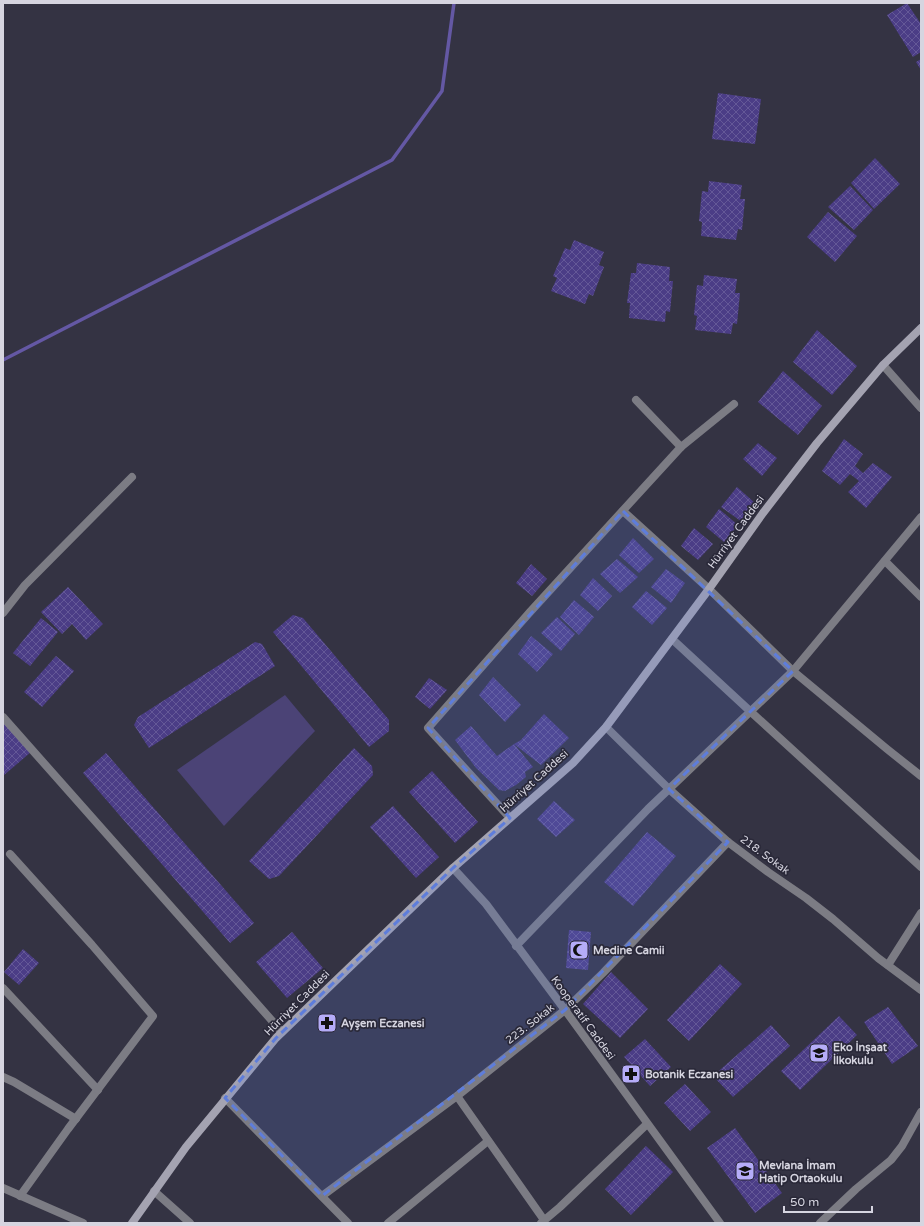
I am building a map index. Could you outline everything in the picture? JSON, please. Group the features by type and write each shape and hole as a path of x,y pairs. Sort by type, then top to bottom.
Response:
{"street":[{"name":"Hürriyet Caddesi","path":"132,1223 186,1146 282,1032 453,868 573,763 606,727 709,589 763,513 817,443 883,365 921,328"},
{"path":"883,365 921,408"},
{"path":"636,400 681,447"},
{"path":"510,818 428,728 530,612 681,447 734,404"},
{"path":"3,613 25,585 132,477"},
{"path":"623,511 709,589 793,671 921,776"},
{"path":"516,946 648,809 793,671 921,517"},
{"path":"884,561 921,598"},
{"path":"672,638 921,867"},
{"path":"3,717 282,1032"},
{"name":"218. Sokak","path":"606,727 669,789 728,842 806,898 921,990"},
{"name":"223. Sokak","path":"322,1196 457,1096 565,1010 603,973 728,842"},
{"path":"10,854 92,945 153,1016 76,1118 20,1196"},
{"name":"Kooperatif Caddesi","path":"453,868 486,904 720,1223"},
{"path":"888,965 921,913"},
{"path":"3,988 98,1090"},
{"path":"3,1077 76,1118"},
{"path":"457,1096 543,1222 648,1124"},
{"path":"225,1098 348,1223"},
{"path":"820,1223 890,1160 918,1126 921,1112"},
{"path":"388,1223 488,1141"},
{"path":"3,1188 83,1223"},
{"path":"154,1191 190,1223"}],"highlighted area":[{"path":"623,511 793,671 669,789 728,842 565,1010 322,1196 225,1098 276,1038 453,868 510,818 428,728"}],"shaded area":[{"path":"285,695 315,731 224,826 177,770"}],"building":[{"path":"907,3 921,24 921,52 913,57 887,15"},
{"path":"921,59 921,70 916,62"},
{"path":"718,93 761,99 755,144 712,139"},
{"path":"875,158 900,184 874,209 851,183"},
{"path":"709,181 742,185 740,199 745,199 742,230 738,229 736,240 701,236 702,222 699,221 702,191 708,192"},
{"path":"850,186 873,210 854,230 828,207"},
{"path":"828,212 857,236 835,262 807,237"},
{"path":"574,240 604,252 599,265 604,267 593,296 589,294 585,304 551,291 557,278 553,276 565,248 570,250"},
{"path":"637,263 670,267 669,281 673,281 670,312 666,311 665,322 629,318 630,303 627,303 631,273 636,273"},
{"path":"704,275 737,279 735,293 740,293 737,324 733,323 731,334 695,330 697,316 694,315 697,285 703,286"},
{"path":"817,330 857,366 832,395 793,362"},
{"path":"783,371 822,406 798,435 758,402"},
{"path":"844,439 863,454 855,466 863,473 873,463 892,477 866,508 848,492 859,481 850,474 840,485 822,471"},
{"path":"758,443 777,458 762,476 743,459"},
{"path":"737,487 756,504 742,522 721,507"},
{"path":"719,509 738,525 724,542 706,527"},
{"path":"694,528 713,544 698,560 681,546"},
{"path":"633,538 654,559 639,573 619,555"},
{"path":"617,559 638,577 620,593 600,574"},
{"path":"531,564 547,579 532,596 516,583"},
{"path":"666,569 685,583 671,603 651,587"},
{"path":"593,578 612,596 598,611 580,595"},
{"path":"68,587 103,624 86,640 72,624 62,634 41,612"},
{"path":"646,591 667,608 652,625 632,607"},
{"path":"574,600 594,617 579,635 560,617"},
{"path":"293,615 303,618 389,720 389,731 369,747 273,632"},
{"path":"557,617 575,634 561,651 541,633"},
{"path":"41,618 58,632 30,666 13,653"},
{"path":"531,636 553,654 537,672 518,654"},
{"path":"255,642 262,644 275,666 149,748 134,725 138,717"},
{"path":"56,656 74,671 42,707 24,692"},
{"path":"493,677 521,705 505,722 479,695"},
{"path":"429,678 447,690 430,709 415,697"},
{"path":"544,714 569,738 541,765 514,744 521,740"},
{"path":"3,719 31,752 3,776"},
{"path":"471,726 497,756 514,744 533,767 525,772 526,777 505,791 499,790 476,768 455,740"},
{"path":"354,748 372,766 373,775 279,876 269,879 249,861"},
{"path":"106,753 254,923 230,943 83,773"},
{"path":"432,771 478,822 455,843 409,792"},
{"path":"554,801 575,820 556,837 537,819"},
{"path":"393,806 439,857 416,878 370,827"},
{"path":"647,832 676,856 633,906 604,882"},
{"name":"Medine Camii","path":"569,930 591,932 588,970 566,968"},
{"path":"292,932 323,968 287,998 256,962"},
{"path":"23,949 39,963 19,985 4,972"},
{"path":"720,964 742,984 689,1041 667,1020"},
{"path":"611,972 648,1009 620,1038 583,1004"},
{"path":"888,1007 918,1046 892,1064 864,1022"},
{"name":"Eko İnşaat İlkokulu","path":"839,1016 857,1035 800,1090 781,1071"},
{"path":"771,1025 790,1046 733,1097 713,1076"},
{"path":"645,1039 671,1067 650,1086 624,1057"},
{"path":"685,1084 711,1112 690,1131 664,1103"},
{"name":"Mevlana İmam Hatip Ortaokulu","path":"735,1128 782,1193 755,1213 707,1148"},
{"path":"646,1146 673,1172 631,1215 605,1189"}],"waterway":[{"path":"3,360 392,160 442,91 454,3"}],"place":[{"name":"Medine Camii","path":"579,950"},
{"name":"Ayşem Eczanesi","path":"327,1023"},
{"name":"Eko İnşaat İlkokulu","path":"819,1053"},
{"name":"Botanik Eczanesi","path":"631,1074"},
{"name":"Mevlana İmam Hatip Ortaokulu","path":"745,1171"}]}
